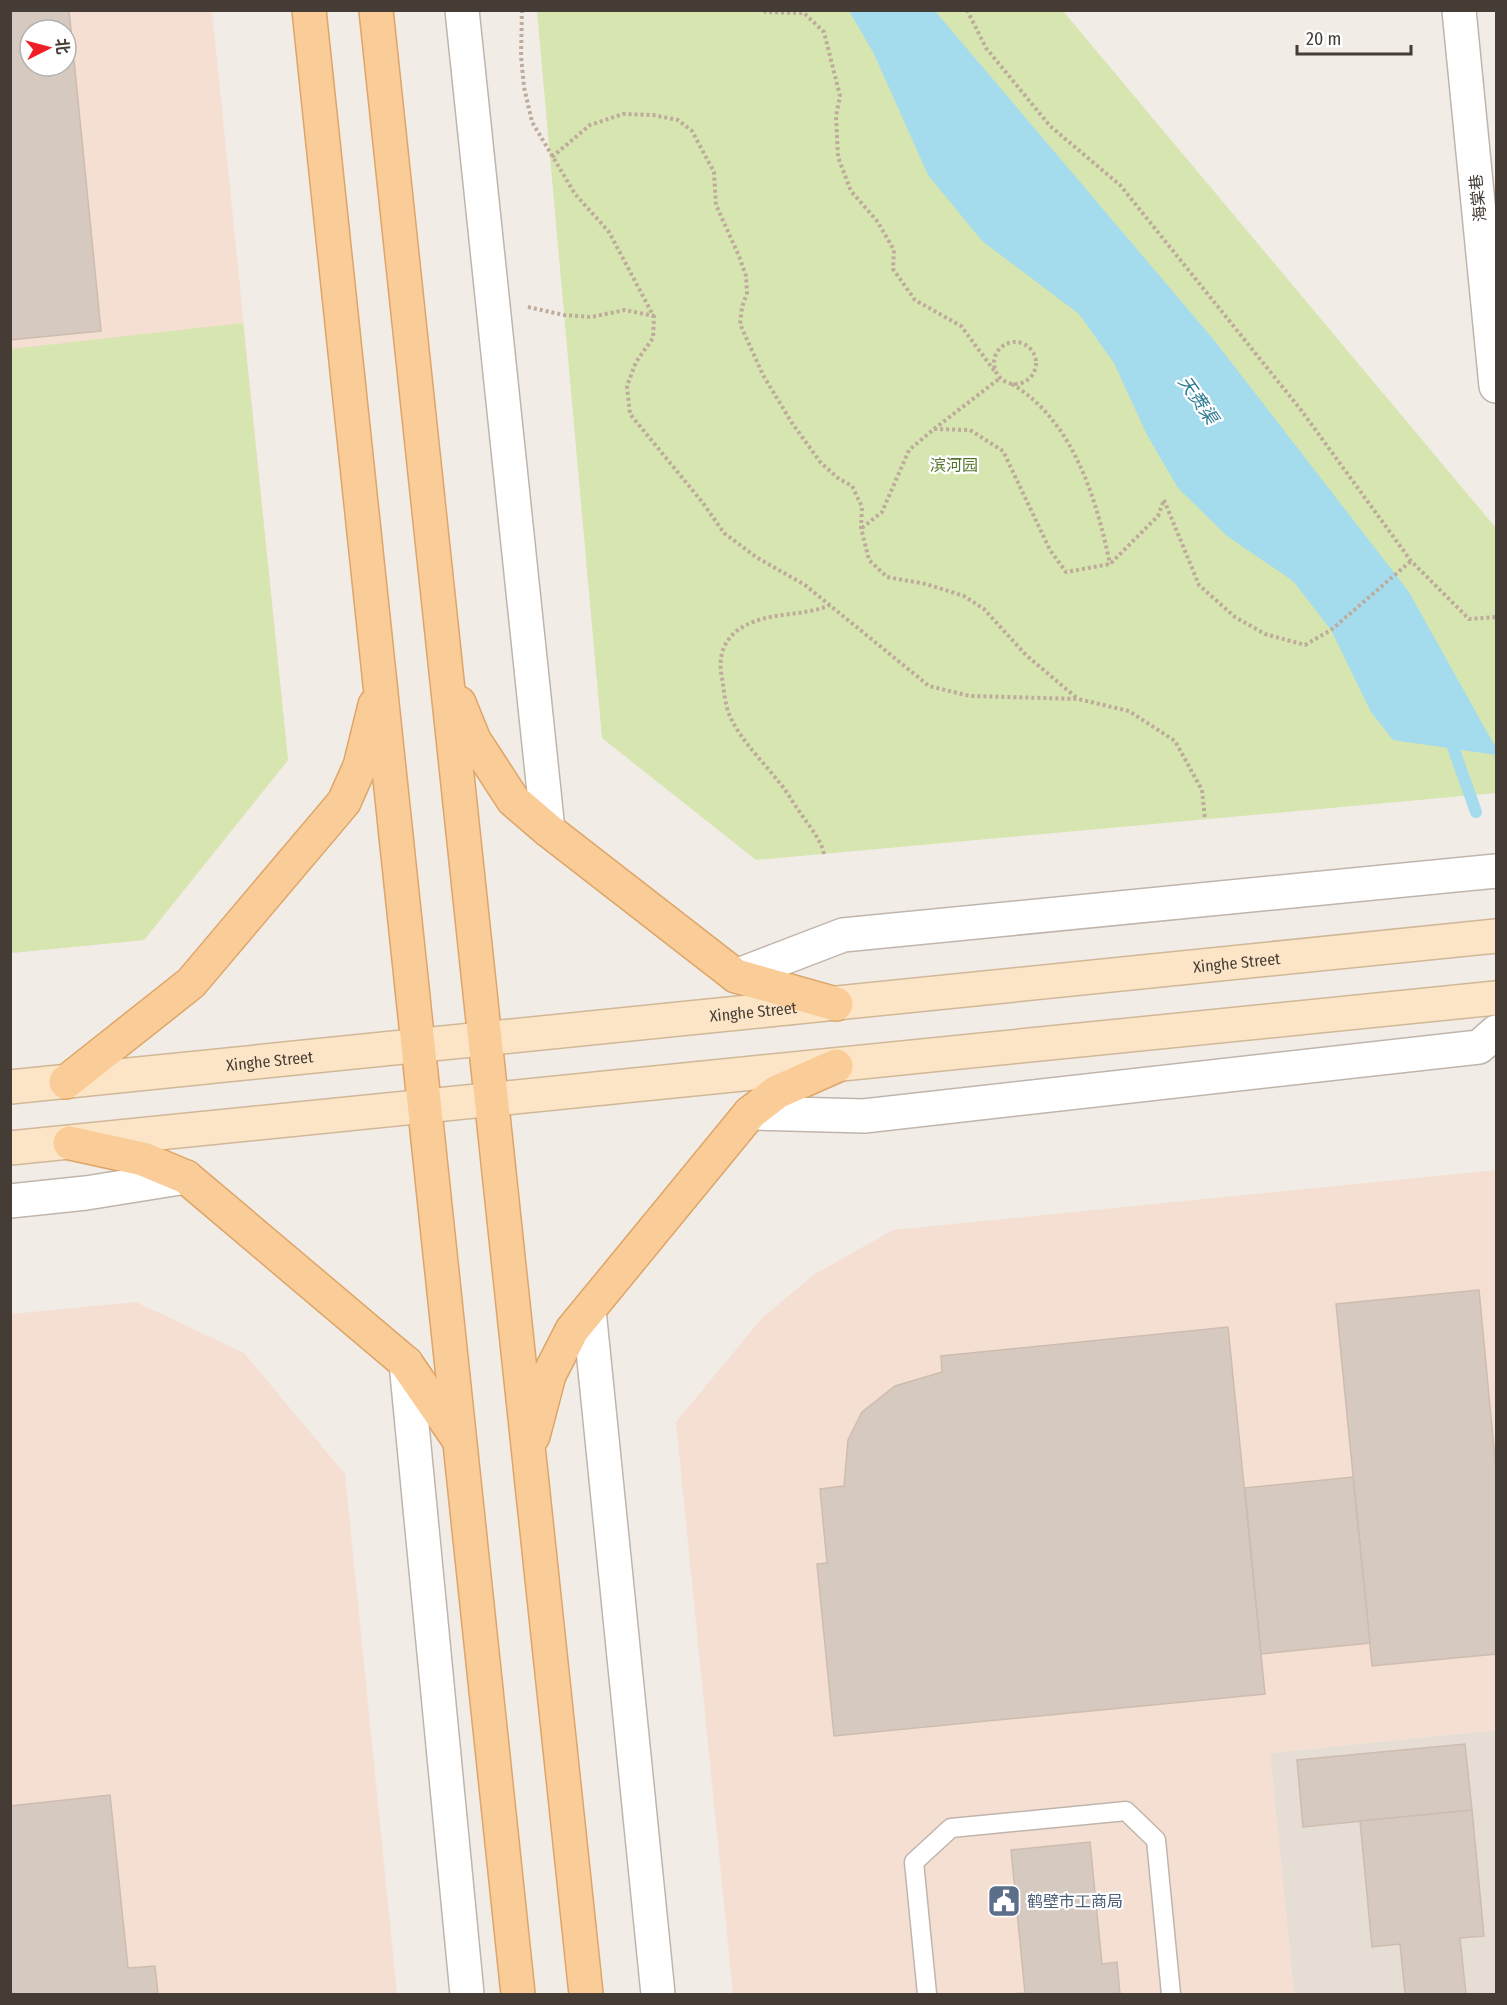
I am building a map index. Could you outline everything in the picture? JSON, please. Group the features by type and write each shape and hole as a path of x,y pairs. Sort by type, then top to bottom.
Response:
{"main road":[{"path":"309,10 518,1995"},
{"path":"376,10 586,1995"},
{"path":"445,666 474,740 513,800 548,830 736,976 836,1004"},
{"path":"66,1082 191,983 344,802 360,766 380,683"},
{"name":"Xinghe Street","path":"10,1087 1497,936"},
{"path":"10,1148 1497,998"},
{"path":"529,1455 549,1375 572,1330 750,1113 777,1092 836,1066"},
{"path":"70,1143 143,1159 186,1177 406,1363 460,1443"}],"street":[{"path":"462,10 548,830"},
{"name":"海棠巷","path":"1458,10 1497,386"},
{"path":"736,976 843,935 1497,870"},
{"path":"750,1113 864,1116 1479,1047 1497,1032"},
{"path":"10,1201 86,1193 186,1177"},
{"path":"589,1310 658,1995"},
{"path":"406,1363 467,1995"}],"lane":[{"path":"927,1995 914,1862 951,1828 1126,1811 1156,1840 1171,1995"}],"path":[{"path":"522,10 521,56 524,87 532,122 575,194 609,232 654,317 653,338 636,362 627,387 630,414 724,533 756,557 806,585 929,686 970,696 1078,699 1129,711 1175,741 1202,790 1205,819"},
{"path":"764,10 766,12 804,13 824,32 840,96 836,116 838,157 851,191 877,221 894,250 893,269 915,300 961,326 1000,378 1030,395 1065,435 1092,493 1110,564"},
{"path":"967,10 986,48 1050,126 1120,185 1301,410 1411,561 1469,620 1497,617"},
{"path":"552,157 590,125 623,114 653,115 678,120 692,131 714,172 716,205 746,276 747,294 742,308 741,324 763,375 792,423 820,463 852,486 862,507 861,528 869,560 887,578 926,584 964,596 984,609 1026,655 1078,699"},
{"path":"492,300 564,315 591,317 625,310 654,317"},
{"path":"996,373 994,359 1000,347 1014,342 1027,345 1035,357 1035,370 1026,381 1012,384"},
{"path":"861,528 882,512 909,450 1000,378"},
{"path":"933,429 970,430 1003,451 1050,550 1066,572 1110,564 1158,516 1164,500 1199,585 1235,617 1266,634 1305,645 1330,630 1411,561"},
{"path":"824,854 821,843 814,832 780,782 750,750 729,713 720,667 722,649 738,630 778,614 816,611 830,605"}],"shaded area":[{"path":"11,11 212,11 288,760 144,940 11,953"},
{"path":"1496,1170 1496,1730 1270,1753 1294,1994 733,1994 676,1422 762,1318 815,1274 893,1230"},
{"path":"136,1302 244,1353 345,1474 397,1994 11,1994 11,1314"},
{"path":"1496,1730 1496,1994 1294,1994 1270,1753"}],"green space":[{"name":"滨河园","path":"537,11 1063,11 1496,528 1496,793 756,860 602,738"},
{"path":"243,323 288,760 144,940 11,953 11,349"}],"water":[{"path":"849,11 935,11 1214,340 1409,592 1496,748 1496,755 1393,740 1371,712 1331,630 1293,581 1227,536 1178,488 1147,435 1114,363 1079,314 982,241 928,175 873,52"}],"building":[{"path":"10,10 69,10 70,18 18,18 18,78 76,78 101,331 10,340"},
{"path":"1479,1290 1496,1470 1496,1654 1372,1666 1336,1304"},
{"path":"1228,1327 1265,1694 834,1736 817,1564 827,1563 820,1489 844,1486 848,1440 862,1412 895,1386 942,1372 941,1356"},
{"path":"1353,1477 1370,1643 1261,1654 1245,1488"},
{"path":"1465,1744 1472,1810 1303,1827 1297,1760"},
{"path":"110,1795 128,1968 155,1966 158,1994 10,1994 10,1806"},
{"path":"1472,1810 1484,1936 1460,1938 1466,1994 1405,1994 1400,1944 1372,1947 1360,1821"},
{"path":"1090,1842 1102,1964 1117,1962 1120,1994 1009,1994 1025,1993 1011,1850"}],"waterway":[{"name":"天赉渠","path":"1448,733 1476,812"}],"place":[{"name":"鹤壁市工商局","path":"1004,1901"}]}
